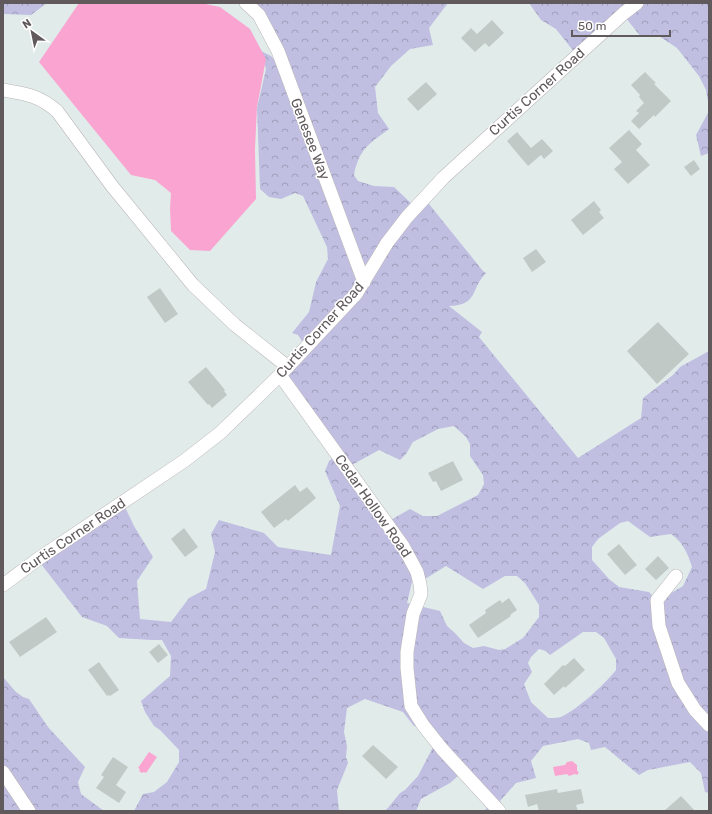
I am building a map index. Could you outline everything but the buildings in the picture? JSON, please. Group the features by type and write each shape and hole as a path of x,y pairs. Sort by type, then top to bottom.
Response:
{"street":[{"name":"Genesee Way","path":"246,3 254,9 262,20 278,51 364,282"},
{"name":"Curtis Corner Road","path":"3,585 38,559 202,448 220,434 284,371 356,294 388,243 407,217 444,178 636,3"},
{"name":"Cedar Hollow Road","path":"3,90 35,96 47,102 57,111 112,186 193,285 284,371 403,546 417,572 421,594 412,614 407,652 411,706 422,725 442,749 499,811"},
{"path":"676,576 657,600 659,626 678,682 695,710 709,725"},
{"path":"3,772 29,811"}],"green space":[{"path":"3,3 47,3 31,15 3,14"},
{"path":"248,3 448,3 429,28 433,45 410,49 391,66 375,87 378,113 389,129 370,143 362,153 354,175 358,181 374,186 394,187 414,206 422,200 429,204 486,273 470,299 459,305 449,306 482,332 479,337 578,458 641,418 643,398 673,375 680,367 709,351 709,793 705,792 701,773 690,762 648,770 639,775 605,747 591,750 589,743 578,739 543,746 531,761 536,778 516,783 500,801 506,811 484,811 494,801 466,769 450,783 421,799 416,811 384,811 418,776 434,745 435,739 413,725 403,712 365,699 347,708 344,732 347,746 346,757 348,763 337,790 339,811 134,811 143,794 154,792 167,782 179,762 179,750 160,730 154,726 145,712 141,701 170,676 171,656 162,640 119,638 107,626 82,617 41,564 124,505 134,526 153,557 137,581 140,619 171,622 189,598 206,589 215,552 211,534 219,520 264,533 278,547 331,555 340,506 325,471 329,461 338,454 288,377 288,375 309,352 298,335 292,333 309,312 316,282 328,259 327,247 303,196 295,193 281,199 269,197 260,189 257,108 266,69 261,51 271,56 280,66","holes":["454,426 466,437 470,444 470,456 483,475 484,484 478,495 437,516 423,516 410,509 387,522 350,466 379,450 400,460 406,454 413,442 438,429","628,521 650,537 671,534 675,537 687,553 692,567 683,586 668,595 652,595 649,592 619,587 609,579 592,560 592,547 598,539 620,523","446,566 483,589 505,576 517,576 525,583 539,605 539,617 523,638 505,649 499,650 484,646 473,648 464,643 447,626 440,611 407,603 412,582 425,579","583,632 596,632 604,638 616,659 616,670 605,683 583,703 561,717 548,718 531,702 524,684 532,672 528,663 531,657 539,649 546,651 550,655"]},
{"path":"529,3 709,3 709,107 706,90 699,76 677,48 659,36 641,37 622,13 575,53 556,29 541,20"},
{"path":"709,111 709,153 701,156 696,135"},
{"path":"3,677 16,692 29,699 48,727 85,767 78,782 81,794 104,811 3,811"}],"shaded area":[{"path":"79,3 201,3 220,7 250,29 266,59 257,107 255,149 256,199 210,251 190,250 171,231 171,193 155,180 131,175 39,62"},
{"path":"149,752 157,757 146,773 142,773 138,768"},
{"path":"572,761 577,765 577,771 579,772 577,775 575,774 569,776 567,774 555,776 553,767 565,765 567,762"}]}
